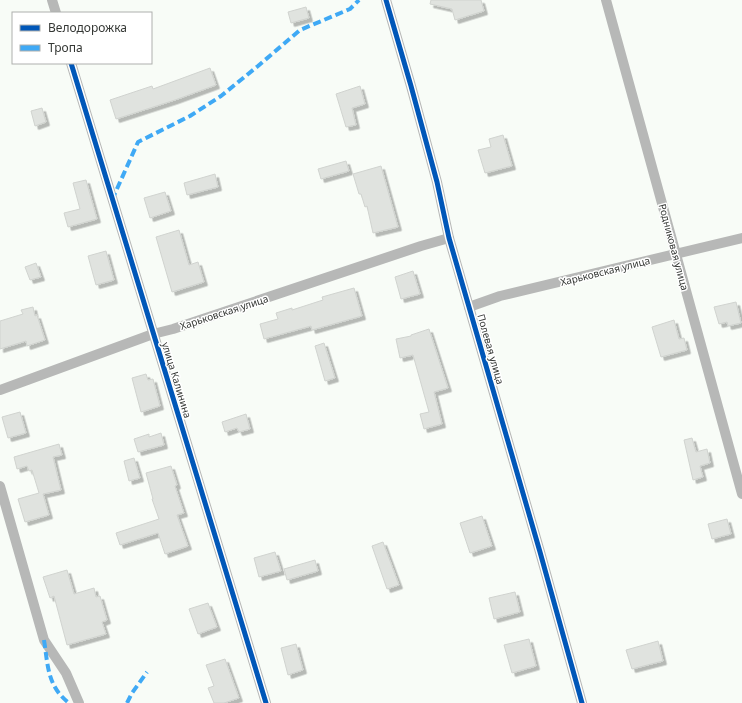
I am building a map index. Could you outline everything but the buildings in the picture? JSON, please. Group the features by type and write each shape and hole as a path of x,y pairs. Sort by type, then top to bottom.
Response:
{"street":[{"path":"52,0 56,12"},
{"name":"Полевая улица","path":"386,0 437,182 449,238 582,703"},
{"name":"Родниковая улица","path":"606,0 742,494"},
{"name":"улица Калинина","path":"71,64 266,703"},
{"name":"Харьковская улица","path":"0,390 153,334 173,329 449,238"},
{"name":"Харьковская улица","path":"469,307 500,296 742,238"},
{"path":"0,486 44,640 66,673 79,703"}],"marked path":[{"path":"112,200 138,142 190,116 221,96 300,30 350,9 359,0"},
{"path":"44,640 52,682 56,690 69,703"},
{"path":"127,703 132,693 147,672"}],"cycle path":[{"path":"386,0 437,182 449,238 582,703"},
{"path":"71,64 266,703"}]}
